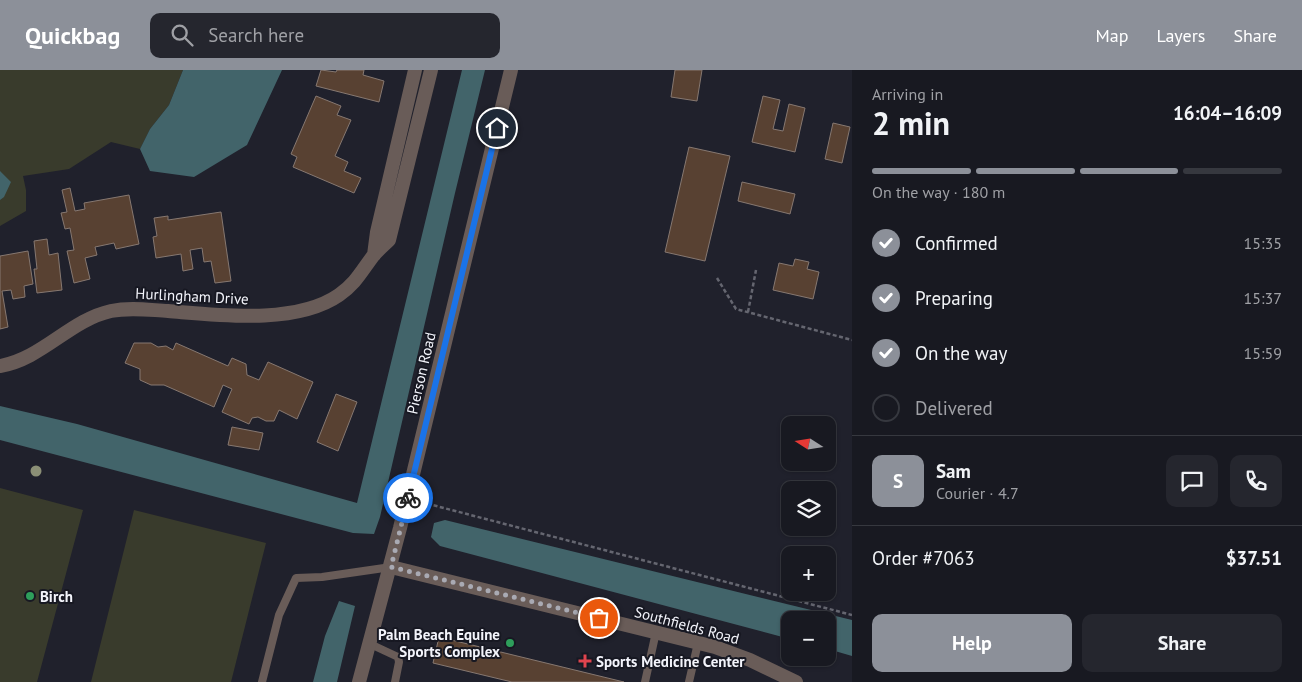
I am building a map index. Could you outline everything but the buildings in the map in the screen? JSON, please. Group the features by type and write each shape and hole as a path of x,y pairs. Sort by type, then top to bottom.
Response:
{"street":[{"name":"Hurlingham Drive","path":"374,255 377,232 415,70"},
{"name":"Hurlingham Drive","path":"0,366 30,357 79,325 98,315 109,312 132,309 252,315 305,310 327,302 347,289 362,274 374,255 390,240 431,70"},
{"name":"Pierson Road","path":"359,682 408,499 510,70"},
{"name":"Southfields Road","path":"391,567 715,647 750,660 796,682"}],"lane":[{"path":"262,682 279,615 296,578 322,577 391,567"},
{"path":"645,682 656,632"},
{"path":"368,643 398,657 399,662 394,682"},
{"path":"689,682 698,643"}],"path":[{"path":"748,312 756,270"},
{"path":"716,278 736,309 852,340"},
{"path":"408,499 852,614"}],"shaded area":[{"path":"0,70 183,70 169,105 150,129 140,149 111,142 69,169 23,176 26,190 26,211 0,226"},
{"path":"183,70 282,70 247,145 194,177 150,171 140,149 150,129 169,105"},
{"path":"462,70 485,70 380,517 374,534 353,533 0,440 0,406 77,424 357,503"},
{"path":"0,171 11,182 4,197 0,200"},
{"name":"Birch","path":"0,488 83,510 37,682 0,682"},
{"path":"134,510 266,543 231,682 91,682"},
{"path":"445,520 815,611 781,611 781,637 440,546 431,537 434,523"},
{"path":"339,601 355,606 337,682 313,682 325,636"},
{"path":"836,616 852,620 852,656 836,651"}],"way so far":[{"path":"408,498 391,567 599,618"}],"place":[{"name":"Birch","path":"30,596"},
{"name":"Palm Beach Equine Sports Complex","path":"510,643"},
{"name":"Sports Medicine Center","path":"585,661"}],"route":[{"path":"408,498 497,128"}]}
